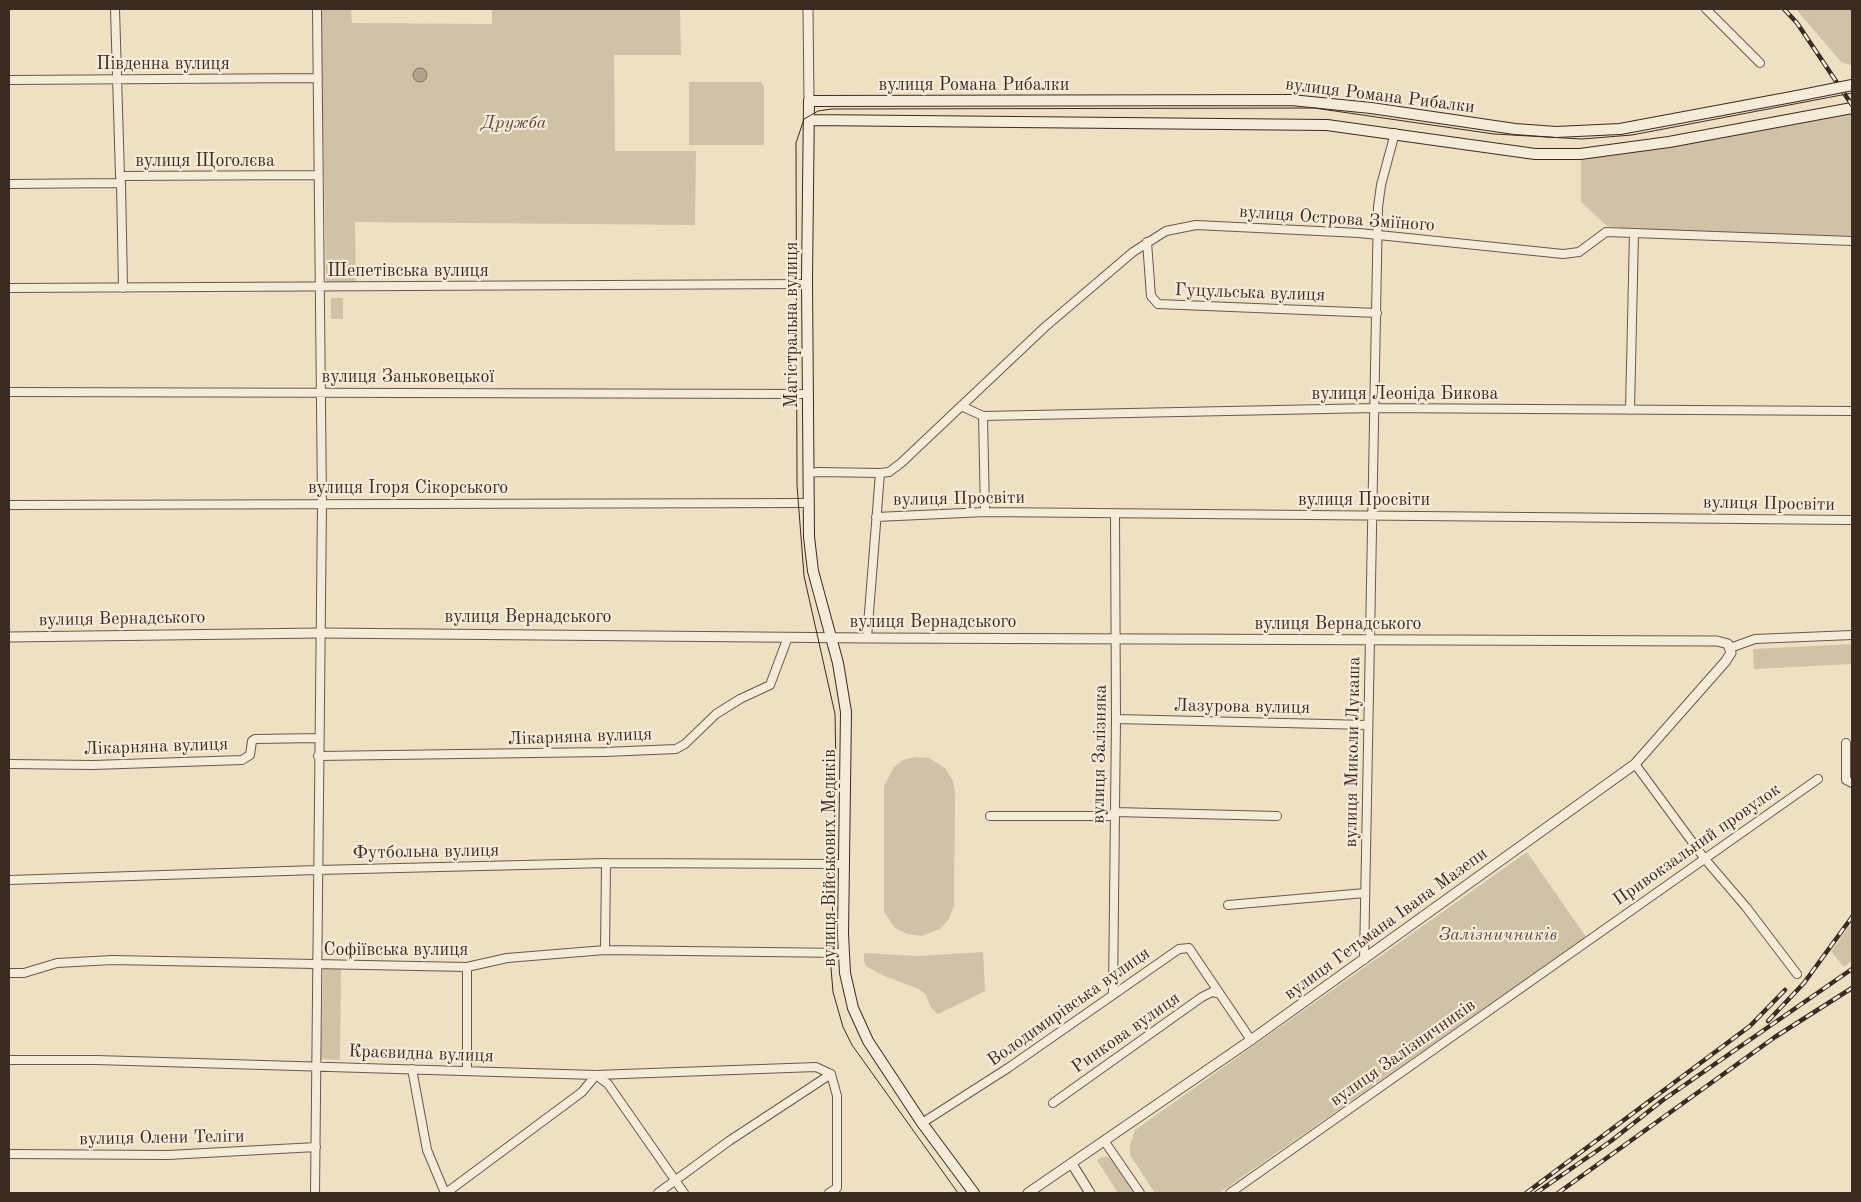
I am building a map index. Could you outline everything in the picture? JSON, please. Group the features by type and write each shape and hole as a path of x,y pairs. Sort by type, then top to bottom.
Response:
{"main road":[{"name":"вулиця Романа Рибалки","path":"809,101 1291,100 1371,108 1515,129 1563,132 1620,129 1852,85"},
{"name":"Магістральна вулиця","path":"809,101 807,284 810,554 831,638"},
{"name":"вулиця Романа Рибалки","path":"809,120 1277,123 1327,125 1535,154 1580,154 1669,142 1852,108"},
{"name":"вулиця Військових Медиків","path":"831,638 846,712 844,953 853,1008 860,1026 922,1123 974,1193"}],"street":[{"path":"115,9 123,288"},
{"path":"315,1193 318,738 322,502 317,9"},
{"name":"Магістральна вулиця","path":"808,9 809,101"},
{"path":"1706,9 1760,63"},
{"name":"Південна вулиця","path":"9,80 318,78"},
{"name":"вулиця Миколи Лукаша","path":"1364,960 1379,235 1381,185 1395,133"},
{"name":"вулиця Щоголєва","path":"9,184 318,175"},
{"name":"вулиця Острова Зміїного","path":"880,473 889,472 901,463 1045,327 1146,242 1166,230 1196,225 1379,235 1563,254 1579,252 1606,232 1852,241"},
{"path":"1630,410 1634,233"},
{"name":"Гуцульська вулиця","path":"1146,242 1150,296 1158,304 1377,313"},
{"name":"Шепетівська вулиця","path":"9,288 807,284"},
{"name":"вулиця Заньковецької","path":"9,392 320,391 808,394"},
{"name":"вулиця Леоніда Бикова","path":"961,406 984,416 1375,408 1852,411"},
{"path":"984,416 985,512"},
{"path":"808,473 880,473 867,638"},
{"name":"вулиця Ігоря Сікорського","path":"9,505 322,502 808,503"},
{"name":"вулиця Просвіти","path":"876,516 985,512 1852,520"},
{"name":"вулиця Залізняка","path":"1113,994 1116,719 1115,514"},
{"name":"вулиця Вернадського","path":"9,637 320,633 831,638 1717,641 1728,644 1730,648"},
{"path":"1730,648 1755,639 1852,635"},
{"name":"Лікарняна вулиця","path":"318,756 605,752 676,749 685,744 716,714 740,698 770,685 788,637"},
{"name":"вулиця Гетьмана Івана Мазепи","path":"1028,1193 1106,1142 1251,1040 1635,764 1726,662 1731,653 1730,648"},
{"name":"Лазурова вулиця","path":"1116,719 1368,725"},
{"name":"Лікарняна вулиця","path":"9,764 93,765 242,760 250,755 254,739 318,738"},
{"path":"1846,743 1846,780 1852,783"},
{"path":"1635,764 1704,858 1746,907 1797,974"},
{"name":"Привокзальний провулок","path":"1594,937 1818,778"},
{"path":"990,816 1114,814 1278,816"},
{"path":"605,950 606,863"},
{"name":"Футбольна вулиця","path":"9,880 606,863 844,864"},
{"path":"1228,905 1365,894"},
{"name":"вулиця Залізничників","path":"1230,1193 1594,937"},
{"name":"Володимирівська вулиця","path":"922,1123 1008,1068 1179,949 1189,948 1217,992"},
{"name":"Софіївська вулиця","path":"9,973 24,973 57,963 112,960 467,967 507,958 605,950 844,953"},
{"path":"467,967 467,1071"},
{"name":"Ринкова вулиця","path":"1053,1103 1202,997 1212,992 1217,992"},
{"path":"1217,992 1222,996 1251,1040"},
{"name":"Краєвидна вулиця","path":"9,1060 96,1060 596,1075 816,1066 831,1074"},
{"path":"412,1069 427,1150 446,1193 582,1092 596,1075 608,1084 684,1193"},
{"path":"658,1193 729,1141 831,1074 837,1096 837,1188 829,1193"},
{"path":"1106,1142 1140,1193"},
{"name":"вулиця Олени Теліги","path":"9,1154 168,1155 316,1147"},
{"path":"1072,1164 1090,1193"}],"green space":[{"name":"Дружба","path":"325,9 351,9 352,23 492,24 492,9 680,9 681,55 614,55 615,151 696,151 695,225 355,222 356,284 331,284 326,281 321,12"},
{"path":"1796,9 1852,9 1852,66 1841,62"},
{"path":"689,82 761,82 764,87 764,145 689,145"},
{"path":"1852,112 1852,238 1634,229 1607,226 1581,202 1581,157"},
{"path":"331,298 343,298 343,319 331,319"},
{"path":"1852,644 1852,664 1754,669 1753,649"},
{"path":"915,757 929,758 945,768 953,781 955,793 954,906 949,919 940,929 921,936 907,934 895,928 884,912 884,786 894,767 903,760"},
{"name":"Залізничників","path":"1527,852 1586,937 1219,1193 1155,1193 1130,1155 1130,1145 1135,1130"},
{"path":"1850,925 1852,928 1852,961 1844,967 1831,951"},
{"path":"983,952 985,991 938,1014 931,1008 926,995 919,989 882,975 866,966 864,961 864,953 918,956"},
{"path":"323,968 341,969 340,1060 321,1059"},
{"path":"1109,1157 1115,1163 1135,1193 1118,1193 1097,1160"}],"shaded area":[{"path":"420,68 425,70 427,75 425,80 420,82 415,80 413,75 415,70"}],"tram line":[{"path":"958,1193 852,1045 843,1027 833,992 831,968 836,768 835,714 804,576 797,485 796,143 804,119 818,111 832,109 1314,108 1494,134 1582,139 1632,135 1852,93"}],"railway":[{"path":"1784,9 1797,23 1852,105"},
{"path":"1768,1021 1804,983 1852,917"},
{"path":"1536,1193 1611,1141 1663,1100 1852,969"},
{"path":"1558,1193 1775,1037 1852,988"},
{"path":"1526,1193 1750,1026 1785,990"}]}
